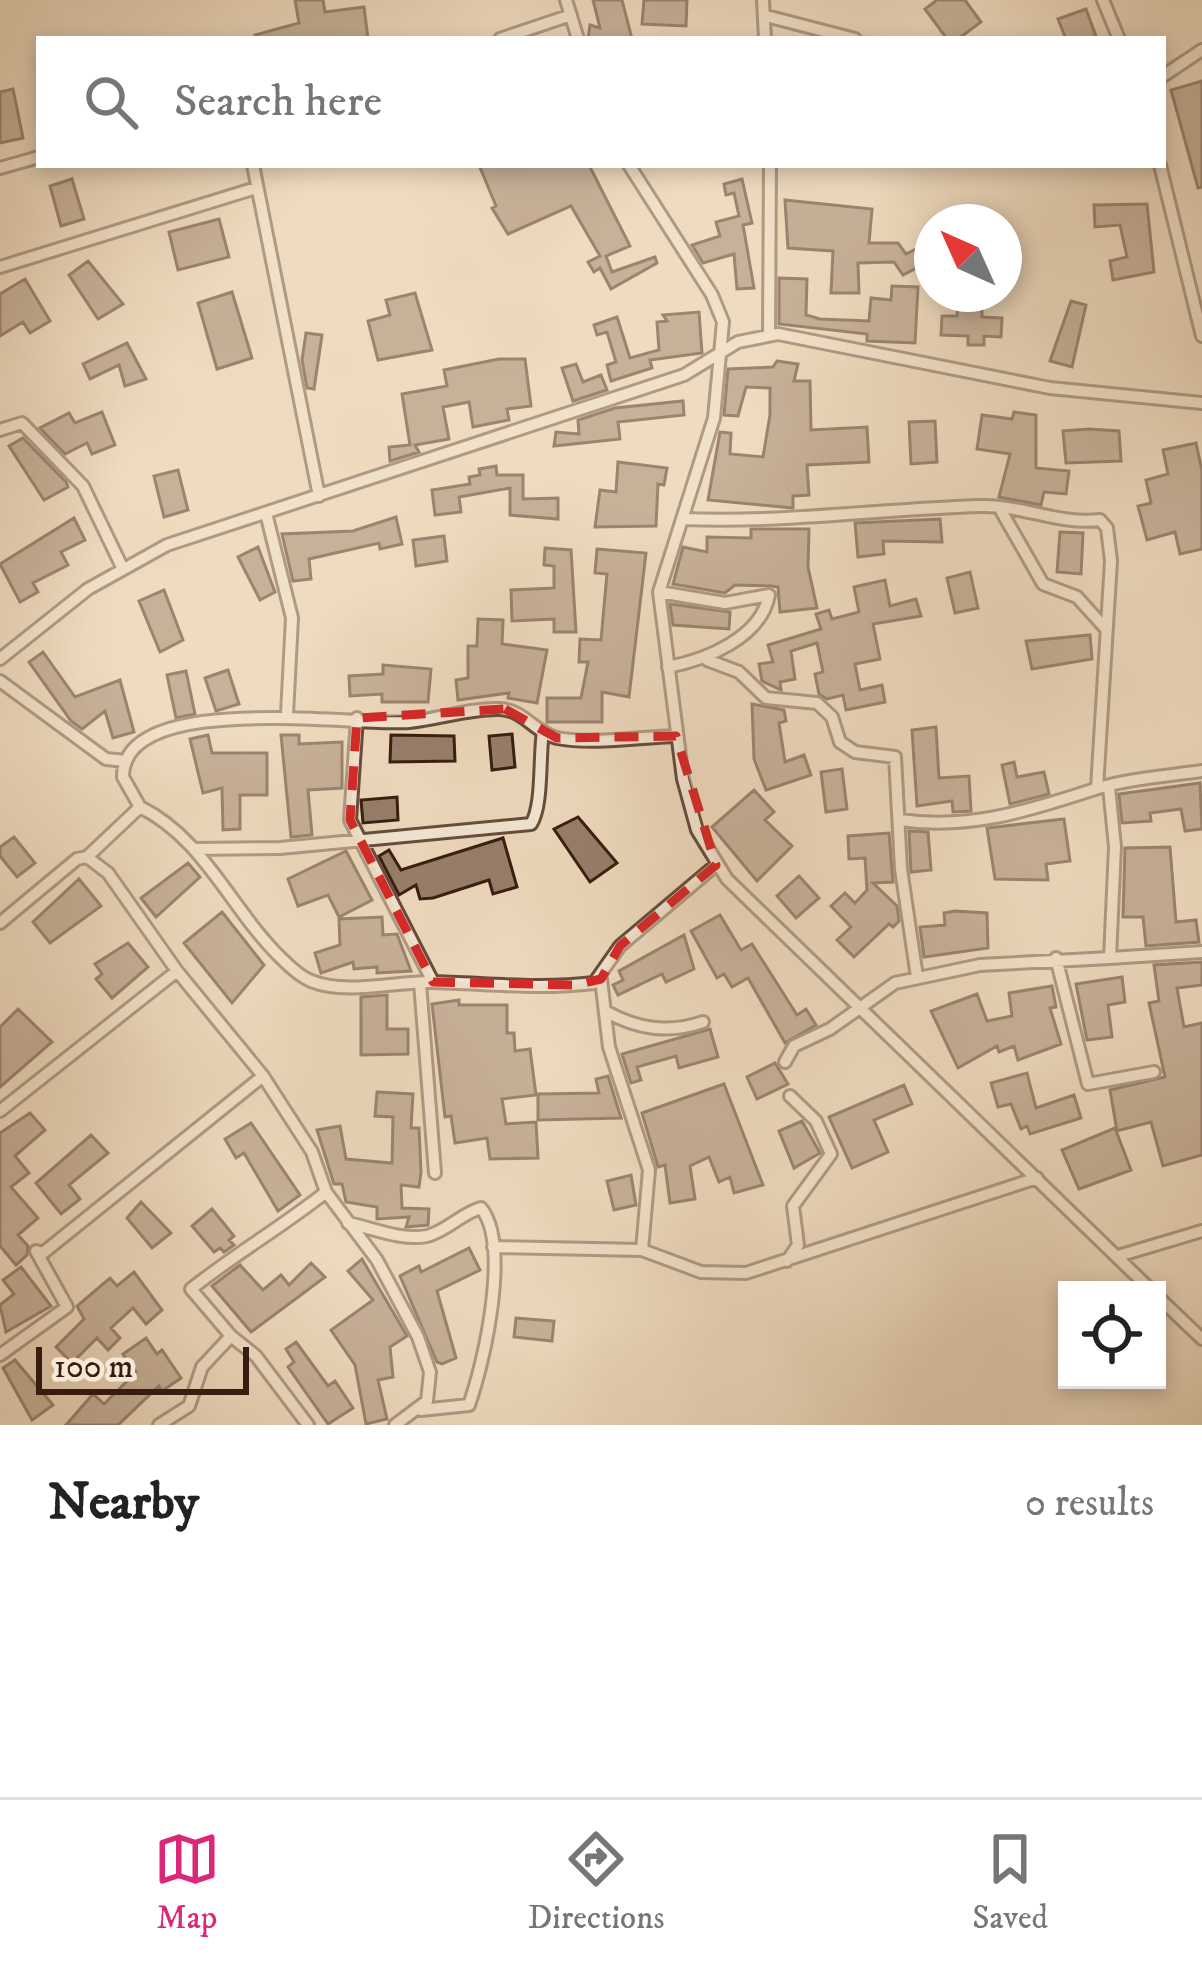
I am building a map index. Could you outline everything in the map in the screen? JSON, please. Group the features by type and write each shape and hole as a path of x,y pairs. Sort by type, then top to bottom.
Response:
{"street":[{"path":"763,0 766,36"},
{"path":"1103,0 1118,36"},
{"path":"506,36 570,4 577,36"},
{"path":"766,16 843,36"},
{"path":"1166,74 1202,50"},
{"path":"0,168 36,158"},
{"path":"253,168 319,496"},
{"path":"631,168 712,295 722,322 714,418 659,592 676,736 697,830 716,865 858,1011 1142,1281"},
{"path":"769,335 770,168"},
{"path":"1161,168 1202,336"},
{"path":"0,267 256,188"},
{"path":"0,659 122,567 166,545 684,375 738,342 769,335 1050,388 1202,403"},
{"path":"0,430 22,423 83,486 122,567"},
{"path":"685,519 784,521 999,507 1067,522 1100,520 1107,528 1111,561 1105,628 1103,787 1115,847 1110,958"},
{"path":"999,507 1043,584 1077,597 1105,628"},
{"path":"266,513 292,619 287,714"},
{"path":"659,592 725,603 769,595 756,621 707,660 668,667"},
{"path":"707,660 739,673 766,698 817,703 832,717 841,742 855,752 895,757 917,977"},
{"path":"0,681 106,759 140,807 161,816 194,849 279,957 304,977 341,986 426,982 536,988 601,979"},
{"path":"123,777 126,760 143,744 170,731 287,714 406,722 505,709 557,738 676,736"},
{"path":"357,718 350,820 426,982 435,1172"},
{"path":"194,849 361,841 530,824 538,813 536,773 543,731"},
{"path":"106,759 126,760"},
{"path":"900,820 926,824 1022,813 1103,787 1202,771"},
{"path":"0,922 60,870 87,857 140,807"},
{"path":"87,857 108,873 176,971 263,1076 312,1152 326,1192 377,1260 418,1337 430,1372 420,1411"},
{"path":"642,1250 649,1170 609,1047 601,979 604,964 620,946 716,865"},
{"path":"785,1062 794,1046 858,1011 895,983 917,977 1056,958 1202,952"},
{"path":"1056,958 1088,1084 1154,1072"},
{"path":"0,1111 176,971"},
{"path":"605,1011 633,1026 681,1029 703,1022"},
{"path":"0,1355 68,1307 36,1251 44,1253 158,1155 263,1076"},
{"path":"787,1262 798,1245 793,1206 831,1154 816,1121 790,1096"},
{"path":"493,1247 642,1250 701,1272 746,1273 1036,1178"},
{"path":"308,1425 256,1356 231,1336 191,1289 326,1192"},
{"path":"348,1223 404,1236 429,1235 481,1208 493,1247 488,1318 469,1405 420,1411 395,1425"},
{"path":"1118,1256 1202,1231"},
{"path":"1166,1305 1202,1340"},
{"path":"159,1425 189,1406 202,1367 231,1336"}],"highlighted area":[{"path":"505,709 557,738 676,736 716,865 620,946 601,979 576,985 433,982 350,820 357,718"}],"building":[{"path":"295,0 323,0 325,12 364,7 368,36 255,36 299,23"},
{"path":"593,0 622,0 631,36 588,36 590,25 600,28"},
{"path":"644,0 687,0 686,26 642,24"},
{"path":"937,0 965,0 981,22 962,36 945,36 925,9"},
{"path":"1086,9 1096,36 1065,36 1058,19"},
{"path":"1202,81 1202,187 1198,188 1171,90"},
{"path":"13,89 23,138 0,143 0,92"},
{"path":"480,168 591,168 630,246 606,256 612,272 655,257 657,263 611,289 600,268 594,272 588,262 600,256 571,206 508,234 492,208 496,206"},
{"path":"72,179 84,219 61,226 50,186"},
{"path":"742,179 752,223 743,225 754,288 737,289 734,254 703,263 692,245 720,236 716,222 739,216 734,193 726,195 724,184"},
{"path":"785,200 872,209 869,243 898,243 906,254 914,250 914,269 903,275 894,262 858,263 859,293 831,293 833,251 788,248"},
{"path":"1147,204 1154,272 1113,280 1110,261 1127,257 1120,225 1095,227 1094,205"},
{"path":"219,219 229,257 178,270 169,232"},
{"path":"88,261 123,304 98,319 69,275"},
{"path":"779,278 807,279 806,315 820,319 869,321 871,298 891,300 892,286 914,287 915,343 867,341 867,334 779,324"},
{"path":"25,279 50,321 30,333 23,322 0,336 0,294"},
{"path":"232,292 252,358 217,369 198,303"},
{"path":"415,293 432,350 378,360 368,321 390,315 386,300"},
{"path":"1071,301 1086,305 1072,367 1050,361"},
{"path":"699,312 702,353 650,360 652,368 611,381 607,365 616,362 607,332 597,335 594,325 617,317 630,358 659,350 657,322 667,321 663,315"},
{"path":"957,312 982,312 982,317 1002,318 1001,337 984,336 984,345 968,345 968,336 941,335 942,316 957,316"},
{"path":"306,333 322,335 314,389 307,388 302,360"},
{"path":"127,343 146,379 125,386 119,365 90,379 83,364"},
{"path":"525,359 531,406 507,409 509,420 473,427 469,402 443,407 449,439 415,445 419,452 390,461 389,447 410,445 402,394 447,386 444,370"},
{"path":"777,361 798,364 794,381 810,381 811,430 867,427 869,462 807,465 809,495 793,496 793,508 708,500 720,432 731,433 730,454 763,457 770,415 770,388 746,387 738,416 724,415 728,369 773,367"},
{"path":"576,364 583,382 601,375 607,390 573,401 562,368"},
{"path":"683,401 684,415 618,422 620,439 554,446 556,432 579,434 578,420 615,408"},
{"path":"102,412 115,445 92,454 87,443 65,454 40,428 69,413 75,423"},
{"path":"1014,412 1036,415 1036,468 1069,471 1066,494 1044,492 1041,505 999,497 1010,454 977,449 982,415 1012,419"},
{"path":"935,421 937,462 911,464 909,422"},
{"path":"1063,431 1119,431 1121,461 1066,463"},
{"path":"23,438 68,487 44,500 9,446"},
{"path":"1196,443 1202,471 1202,549 1180,554 1175,532 1147,540 1138,506 1151,503 1146,480 1168,474 1163,450"},
{"path":"618,462 667,468 664,485 658,484 656,526 595,527 600,490 616,492"},
{"path":"496,466 497,475 523,475 523,499 558,498 558,519 510,515 510,488 459,497 461,512 435,515 432,490 470,484 469,477 480,475 479,469"},
{"path":"178,470 188,510 164,517 154,476"},
{"path":"396,517 402,544 380,549 379,543 309,559 311,579 293,581 282,534 353,531"},
{"path":"74,518 85,540 61,552 68,565 33,583 38,592 20,602 0,564"},
{"path":"940,519 942,542 883,541 884,554 858,557 855,523"},
{"path":"751,529 809,529 808,567 817,608 780,612 778,587 735,585 725,593 673,584 683,547 707,552 707,537 751,538"},
{"path":"1060,532 1083,533 1081,574 1057,572"},
{"path":"444,536 447,561 416,566 413,540"},
{"path":"258,547 275,592 260,600 238,557"},
{"path":"545,548 571,550 576,632 554,632 554,619 512,621 511,590 554,588 554,566 544,565"},
{"path":"597,549 646,553 629,697 602,692 602,722 547,722 547,698 581,698 588,662 579,662 580,639 601,640 607,574 595,573"},
{"path":"970,572 978,608 955,613 947,578"},
{"path":"885,580 890,606 916,599 921,616 873,624 880,659 855,664 860,690 882,685 885,702 846,710 843,695 827,699 819,694 815,674 823,672 817,643 791,651 795,679 780,682 781,690 762,681 759,664 773,662 768,645 821,629 816,614 829,610 832,619 859,612 854,587"},
{"path":"164,590 183,640 160,652 139,601"},
{"path":"670,604 730,612 729,629 673,625"},
{"path":"478,619 503,620 502,644 547,650 537,703 508,698 509,693 458,700 456,680 468,678 468,646 477,646"},
{"path":"1090,635 1092,659 1032,669 1026,641"},
{"path":"43,652 75,697 120,680 134,732 113,738 105,711 82,729 71,721 29,662"},
{"path":"383,665 431,669 428,702 382,702 382,694 350,696 349,676 383,674"},
{"path":"228,670 239,704 216,711 205,678"},
{"path":"186,671 195,714 176,718 167,675"},
{"path":"752,704 784,710 786,721 779,723 785,762 804,755 811,775 766,790 754,759"},
{"path":"936,727 939,778 969,776 971,811 953,812 952,801 917,806 912,730"},
{"path":"512,734 515,767 492,770 489,736"},
{"path":"208,735 212,753 267,753 267,795 240,795 240,829 223,830 222,788 203,793 190,739"},
{"path":"281,735 299,735 299,744 342,742 342,788 308,790 312,835 291,837"},
{"path":"391,735 454,736 455,761 390,762"},
{"path":"1014,762 1017,777 1044,772 1049,794 1010,804 1002,765"},
{"path":"842,769 847,809 826,812 821,772"},
{"path":"1200,783 1202,829 1185,831 1181,809 1150,813 1151,821 1122,823 1119,794"},
{"path":"754,790 774,812 765,820 792,846 757,881 712,827"},
{"path":"397,797 398,820 363,823 361,800"},
{"path":"578,817 617,863 590,882 554,829"},
{"path":"1064,819 1070,861 1046,864 1048,880 995,879 987,828"},
{"path":"909,831 928,832 931,870 911,872"},
{"path":"889,833 893,882 873,883 897,906 899,921 893,927 889,924 854,957 837,940 851,927 831,906 845,893 855,903 867,890 865,858 849,859 848,836"},
{"path":"14,837 35,863 17,877 0,856 0,847"},
{"path":"503,838 517,887 493,894 489,880 433,898 420,899 416,885 399,895 379,856 389,850 401,870"},
{"path":"1170,847 1176,922 1196,920 1199,942 1146,946 1143,917 1123,917 1125,848"},
{"path":"346,851 372,900 339,917 328,895 298,906 288,879"},
{"path":"188,863 200,877 156,917 141,898"},
{"path":"799,876 819,898 796,918 777,896"},
{"path":"79,879 101,906 50,943 33,922"},
{"path":"222,912 264,965 232,1003 184,943"},
{"path":"944,913 987,913 988,948 924,957 920,927 945,925"},
{"path":"720,915 741,950 752,944 797,1015 806,1009 816,1025 785,1043 748,978 732,987 724,974 717,978 691,931"},
{"path":"382,917 383,935 397,934 411,971 377,973 377,967 354,969 353,962 321,973 315,953 340,945 339,919"},
{"path":"684,935 694,969 666,982 662,974 618,995 613,985 623,980 619,971"},
{"path":"128,943 148,967 112,998 96,979 102,974 95,964"},
{"path":"1202,962 1202,985 1177,988 1184,1027 1202,1023 1202,1155 1163,1166 1151,1122 1117,1131 1110,1090 1165,1077 1149,1003 1159,1001 1154,965"},
{"path":"1122,977 1125,1002 1108,1005 1112,1037 1087,1040 1076,984"},
{"path":"1052,986 1056,1007 1050,1008 1061,1044 1018,1060 1014,1046 999,1052 997,1046 958,1068 931,1011 977,994 987,1021 1012,1016 1009,993"},
{"path":"387,995 387,1029 408,1029 408,1054 361,1055 361,997"},
{"path":"459,1000 459,1005 507,1005 507,1033 514,1033 515,1051 530,1049 536,1095 502,1099 506,1124 536,1122 538,1158 490,1159 487,1138 455,1143 451,1116 445,1117 432,1004"},
{"path":"18,1009 52,1042 0,1087 0,1027"},
{"path":"710,1029 718,1057 679,1068 676,1056 637,1067 641,1080 631,1083 622,1054"},
{"path":"775,1063 788,1084 757,1099 747,1077"},
{"path":"1027,1073 1036,1108 1074,1095 1081,1118 1030,1134 1027,1126 1021,1129 1011,1104 998,1107 991,1083"},
{"path":"608,1076 621,1118 538,1120 538,1094 599,1093 596,1079"},
{"path":"724,1084 763,1185 734,1193 730,1177 719,1182 709,1157 690,1166 695,1199 670,1203 665,1165 658,1167 642,1113"},
{"path":"904,1085 912,1104 874,1120 888,1152 852,1168 829,1117"},
{"path":"377,1092 413,1094 411,1128 419,1128 421,1172 419,1187 401,1185 402,1208 429,1209 428,1225 406,1227 409,1217 377,1219 377,1207 346,1202 342,1184 334,1184 317,1130 340,1126 346,1159 392,1163 393,1117 375,1116"},
{"path":"30,1113 45,1130 15,1156 29,1173 11,1187 38,1218 18,1235 28,1246 27,1255 16,1265 0,1246 0,1133"},
{"path":"802,1121 820,1153 794,1168 779,1131"},
{"path":"251,1123 300,1195 278,1211 244,1153 236,1158 225,1139"},
{"path":"1115,1128 1131,1170 1079,1189 1062,1150"},
{"path":"91,1135 108,1153 69,1185 80,1199 61,1214 36,1183"},
{"path":"631,1175 636,1205 614,1210 607,1181"},
{"path":"141,1202 171,1233 152,1248 127,1218"},
{"path":"212,1209 234,1236 229,1240 234,1245 224,1252 220,1248 214,1252 192,1226"},
{"path":"469,1248 480,1270 437,1291 456,1358 442,1364 437,1362 400,1276 419,1266 421,1272"},
{"path":"362,1259 407,1336 390,1347 393,1377 378,1380 387,1419 366,1424 355,1365 331,1330 373,1300 348,1271"},
{"path":"311,1263 325,1277 251,1332 212,1286 240,1265 263,1290 281,1275 289,1285"},
{"path":"21,1267 51,1306 6,1332 0,1305 14,1294 3,1280"},
{"path":"134,1272 162,1310 146,1324 133,1308 111,1328 120,1338 108,1350 97,1338 72,1363 56,1347 84,1319 77,1306 110,1278 117,1286"},
{"path":"516,1318 554,1321 552,1341 514,1337"},
{"path":"146,1338 157,1354 162,1350 181,1378 162,1391 159,1386 118,1425 66,1425 93,1394 104,1404 136,1372 123,1354"},
{"path":"296,1342 328,1386 335,1381 353,1408 328,1424 288,1367 294,1362 286,1349"},
{"path":"15,1360 53,1405 32,1420 3,1368"}]}
